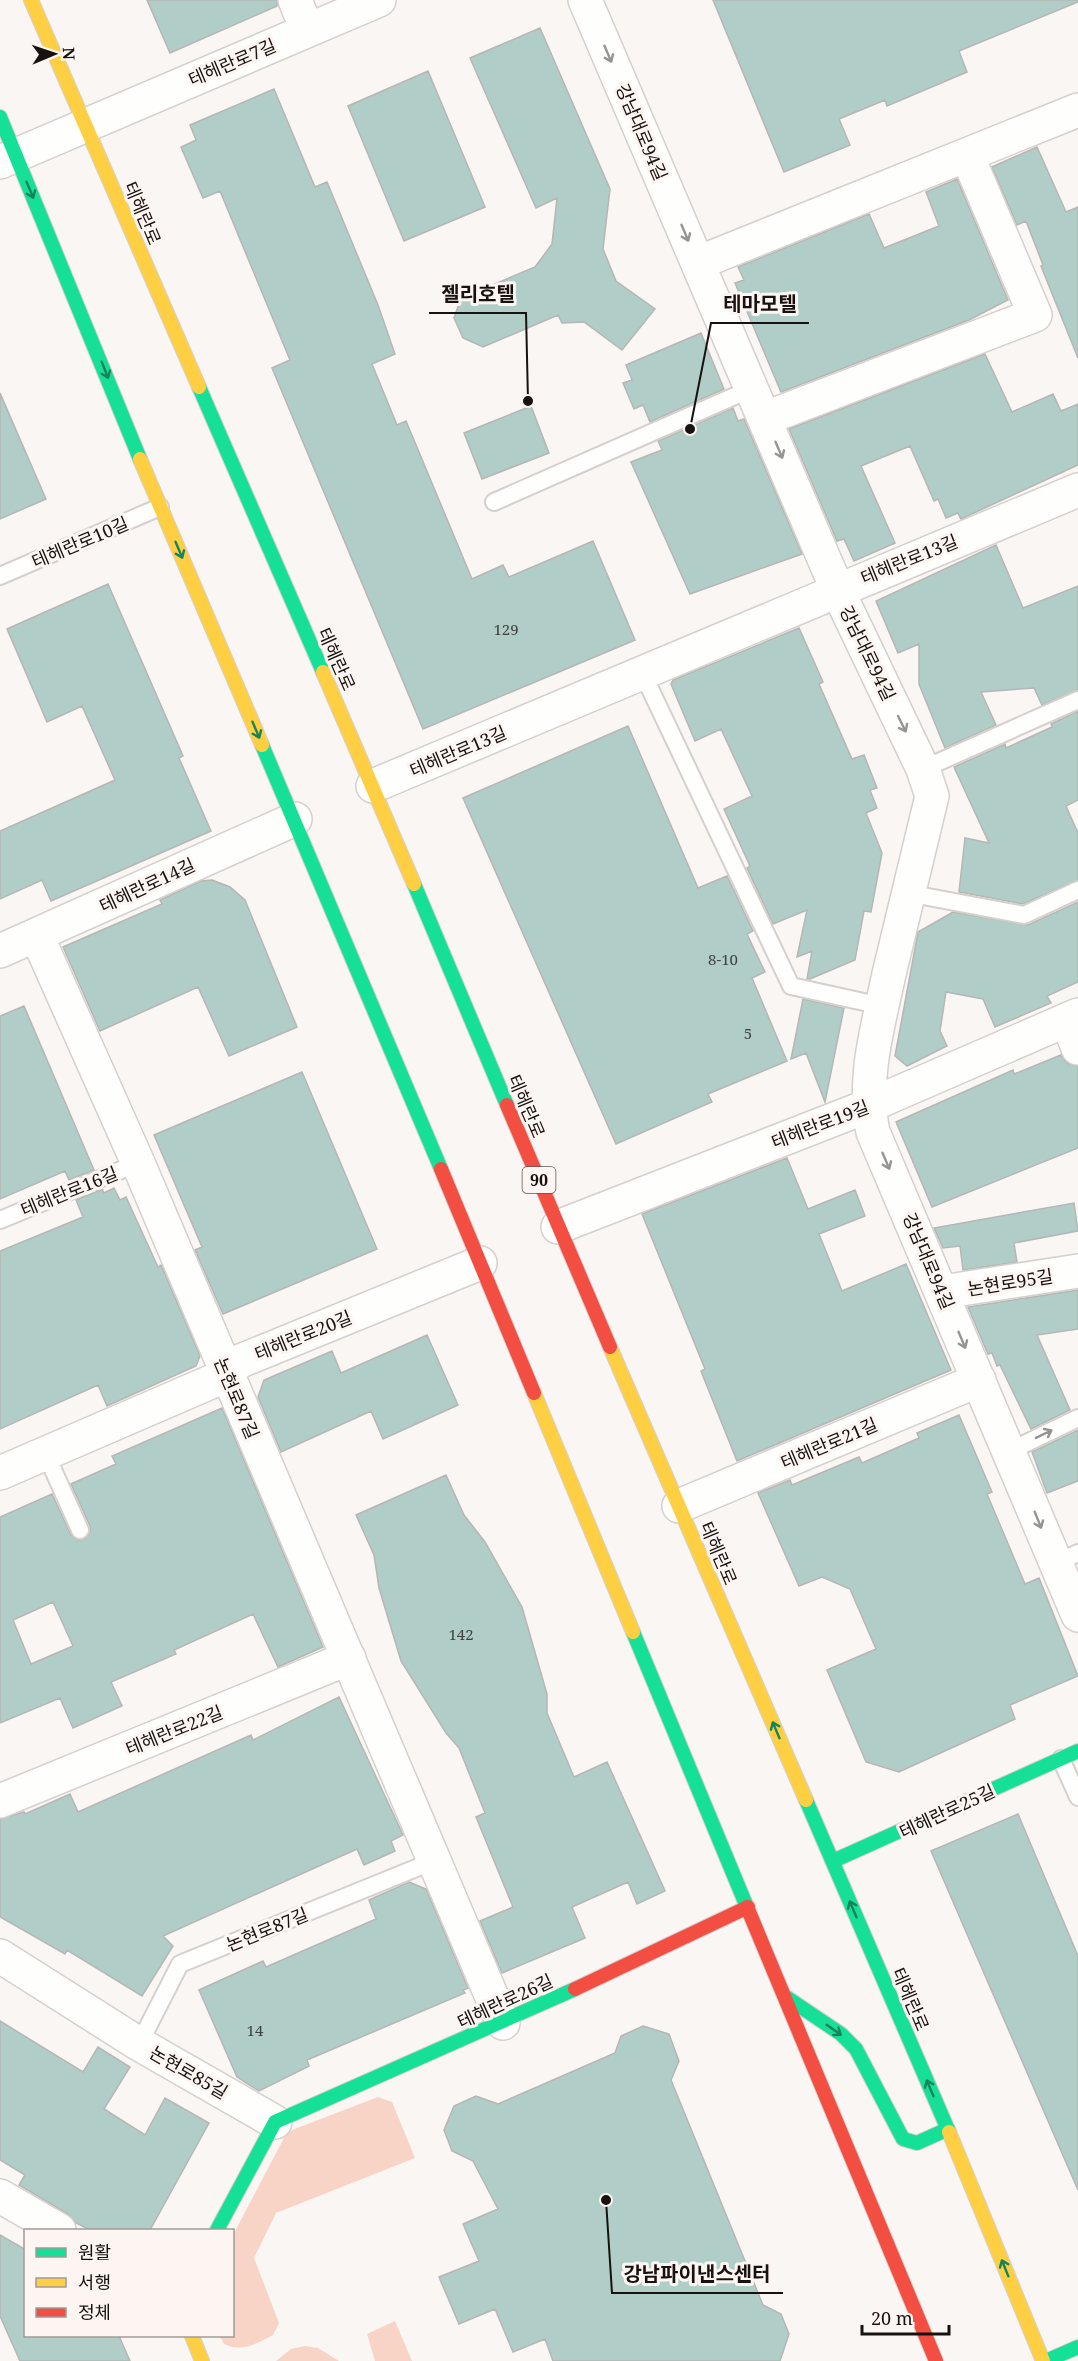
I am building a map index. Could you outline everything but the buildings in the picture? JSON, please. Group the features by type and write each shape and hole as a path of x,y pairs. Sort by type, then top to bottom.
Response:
{"main road":[{"name":"테헤란로","path":"31,0 373,786 558,1227 948,2129 1044,2361"},
{"path":"0,117 8,159 295,819 936,2361"},
{"name":"테헤란로25길","path":"833,1861 1078,1751"},
{"name":"테헤란로26길","path":"275,2122 503,2023 748,1907"},
{"path":"786,1997 804,2012 835,2029 856,2047 903,2139 917,2143 948,2129"},
{"path":"218,2229 275,2122"},
{"path":"192,2337 202,2361"},
{"path":"1044,2361 1078,2347"}],"street":[{"path":"295,0 307,30"},
{"name":"테헤란로7길","path":"8,159 380,0"},
{"name":"강남대로94길","path":"585,0 766,418 837,589 923,769 932,796 907,893 882,1006 871,1067 868,1106 873,1132 1010,1451 1067,1558 1078,1616"},
{"path":"698,263 1078,110"},
{"path":"766,418 1035,315 966,155"},
{"name":"테헤란로13길","path":"373,786 643,674 837,589 1078,490"},
{"name":"테헤란로14길","path":"0,951 295,819"},
{"name":"논현로87길","path":"37,936 138,1163 436,1860 503,2023"},
{"name":"테헤란로19길","path":"558,1227 1074,1027"},
{"name":"테헤란로20길","path":"0,1473 227,1375 238,1362 480,1263"},
{"name":"논현로95길","path":"942,1292 1078,1271"},
{"name":"테헤란로21길","path":"679,1506 979,1380"},
{"name":"테헤란로22길","path":"0,1801 349,1658"},
{"name":"논현로85길","path":"0,1956 139,2043 275,2122"},
{"path":"0,2196 57,2229"}],"lane":[{"path":"494,502 753,388"},
{"name":"테헤란로10길","path":"0,576 160,507"},
{"path":"643,674 791,986 882,1006"},
{"path":"923,769 1078,700"},
{"path":"907,893 1024,915 1078,890"},
{"name":"테헤란로16길","path":"0,1220 138,1163"},
{"path":"1010,1451 1078,1418"},
{"path":"46,1454 80,1530"},
{"path":"1061,1759 1078,1797"},
{"name":"논현로87길","path":"139,2043 180,1965 436,1860"}],"shaded area":[{"path":"378,2097 392,2102 415,2158 276,2213 254,2258 279,2323 273,2335 255,2344 231,2347 224,2344 220,2337 234,2337 234,2233 284,2138 292,2130"},
{"path":"395,2321 412,2361 375,2361 367,2334"},
{"path":"305,2346 318,2348 339,2361 276,2361 291,2349"}],"traffic: fast":[{"path":"0,117 140,459"},
{"path":"199,387 323,672"},
{"path":"262,745 441,1169"},
{"path":"414,884 507,1105"},
{"path":"633,1632 747,1907"},
{"path":"833,1861 1078,1751"},
{"path":"806,1800 949,2132"},
{"path":"218,2229 275,2122 575,1989"},
{"path":"786,1997 841,2034 856,2049 903,2139 917,2143 948,2129"},
{"path":"1046,2361 1078,2347"}],"traffic: slow":[{"path":"31,0 199,387"},
{"path":"140,459 262,745"},
{"path":"323,672 414,884"},
{"path":"610,1347 806,1800"},
{"path":"534,1393 633,1632"},
{"path":"949,2132 1043,2361"},
{"path":"192,2337 202,2361"}],"traffic: jam":[{"path":"507,1105 610,1347"},
{"path":"441,1169 534,1393"},
{"path":"747,1907 936,2361"},
{"path":"575,1989 748,1907"}],"place":[{"name":"젤리호텔","path":"528,401"},
{"name":"테마모텔","path":"690,429"},
{"name":"강남파이낸스센터","path":"606,2200"}]}
